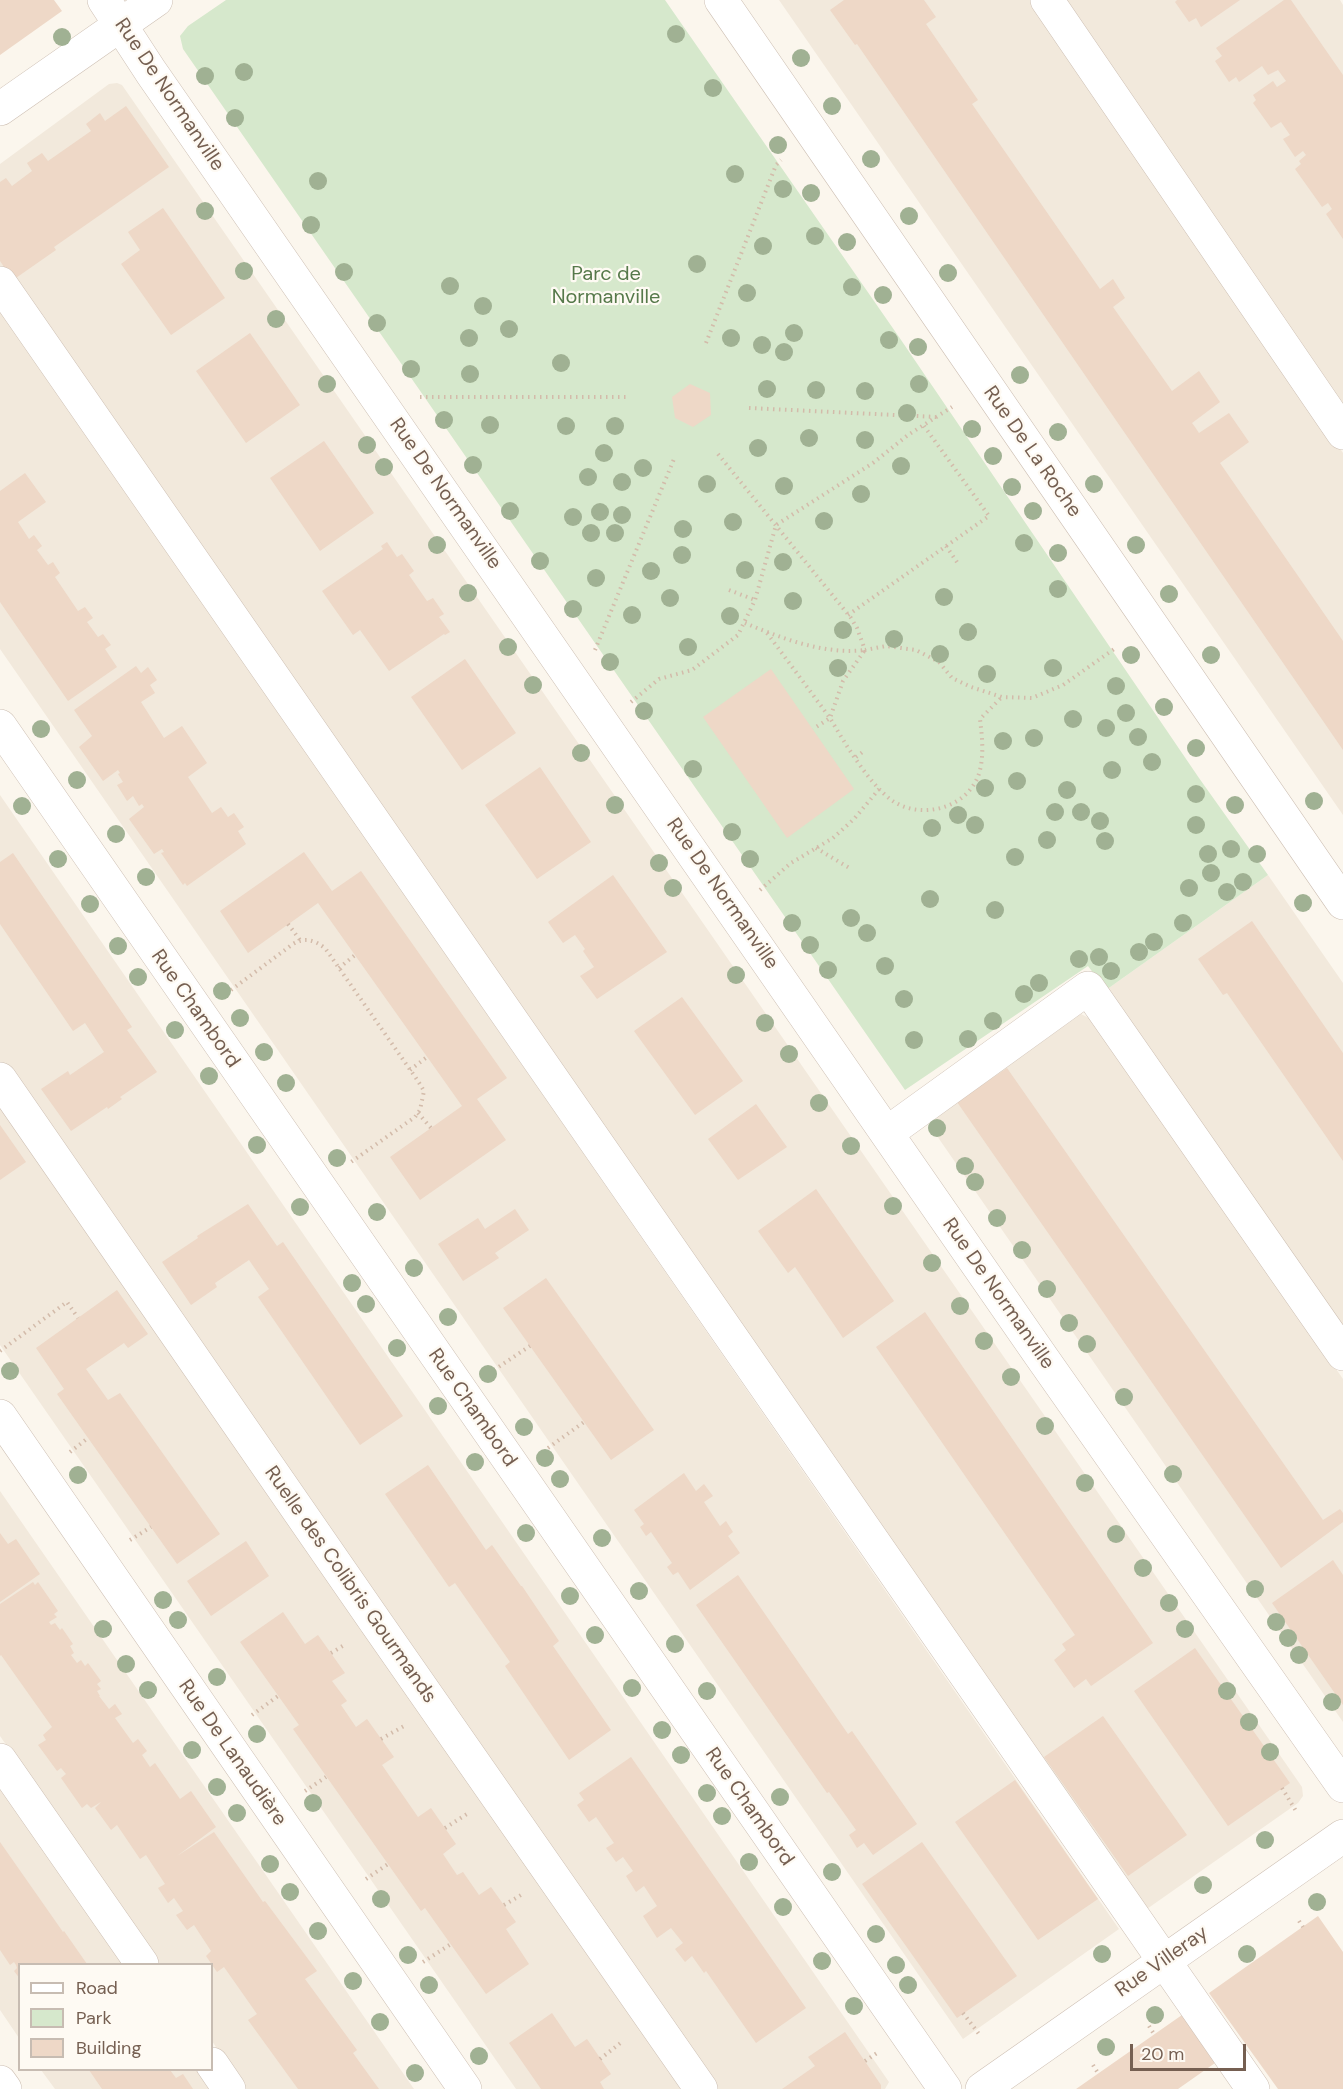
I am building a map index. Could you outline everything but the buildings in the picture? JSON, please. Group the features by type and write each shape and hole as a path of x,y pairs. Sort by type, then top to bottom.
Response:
{"street":[{"path":"0,110 113,13 156,0"},
{"name":"Rue De La Roche","path":"721,0 1343,903"},
{"path":"1047,0 1343,433"},
{"name":"Rue De Normanville","path":"113,13 151,72 887,1133 1343,1786"},
{"path":"0,283 1253,2089"},
{"name":"Rue Chambord","path":"0,726 945,2089"},
{"path":"887,1133 1089,988 1343,1354"},
{"name":"Ruelle des Colibris Gourmands","path":"0,1079 376,1624 701,2089"},
{"name":"Rue De Lanaudière","path":"0,1416 465,2089"},
{"path":"0,1760 141,1963"},
{"name":"Rue Villeray","path":"982,2089 1343,1836"},
{"path":"213,2065 229,2089"},
{"path":"0,2082 5,2089"}],"path":[{"path":"706,343 776,165 781,160"},
{"path":"419,397 627,397"},
{"path":"631,703 659,679 692,670 738,635 755,600 776,525 855,476 908,435 952,407"},
{"path":"749,408 938,417"},
{"path":"848,615 989,516 924,426"},
{"path":"717,454 848,615 857,628 865,650"},
{"path":"594,650 674,459"},
{"path":"946,546 959,565"},
{"path":"729,590 755,600"},
{"path":"868,591 873,598"},
{"path":"745,623 767,633 849,652 886,646 916,650 939,662 952,678 1002,697 1032,698 1063,685 1117,647"},
{"path":"767,633 830,718 867,774 890,799 904,807 922,811 940,810 956,801 973,786 980,771 983,743 980,719 1002,697"},
{"path":"813,729 830,718 843,681 865,650"},
{"path":"856,757 864,751"},
{"path":"760,890 791,863 833,838 854,819 880,788"},
{"path":"815,848 851,869"},
{"path":"288,924 300,940"},
{"path":"231,990 300,940 316,942 325,948 339,968 424,1091 415,1117 351,1162"},
{"path":"339,968 355,955"},
{"path":"410,1070 427,1057"},
{"path":"418,1113 431,1128"},
{"path":"0,1351 67,1302 78,1318"},
{"path":"494,1370 530,1346"},
{"path":"548,1448 584,1422"},
{"path":"69,1453 88,1438"},
{"path":"130,1540 151,1527"},
{"path":"252,1715 278,1696"},
{"path":"381,1739 406,1724"},
{"path":"305,1791 326,1777"},
{"path":"1282,1788 1296,1811"},
{"path":"444,1828 476,1809"},
{"path":"366,1879 388,1864"},
{"path":"1299,1921 1303,1927"},
{"path":"423,1962 451,1944"},
{"path":"963,2013 979,2034"},
{"path":"1149,2026 1154,2034"},
{"path":"600,2059 630,2036"},
{"path":"865,2061 879,2052"},
{"path":"1094,2065 1098,2073"}],"shaded area":[{"path":"779,0 1036,0 1343,453 1343,815"},
{"path":"1057,0 1340,0 1343,5 1343,416"},
{"path":"109,84 122,85 1302,1787 1303,1796 1298,1803 1144,1911 0,268 0,164"},
{"path":"0,309 1119,1929 963,2039 0,649"},
{"path":"0,795 889,2082 885,2089 708,2089 0,1065"},
{"path":"1268,875 1343,983 1343,1332 1106,990"},
{"path":"1081,1014 1095,1021 1343,1379 1343,1722 928,1123"},
{"path":"0,1093 687,2089 516,2089 0,1345"},
{"path":"0,1491 414,2089 244,2089 213,2042 213,1963 157,1963 0,1736"},
{"path":"0,1777 129,1963 18,1963 18,2037 0,2010"},
{"path":"42,2071 204,2071 216,2089 55,2089"}],"green space":[{"name":"Parc de Normanville","path":"226,0 665,0 1268,875 1106,990 1088,966 905,1090 183,49 180,36 188,26"}]}
